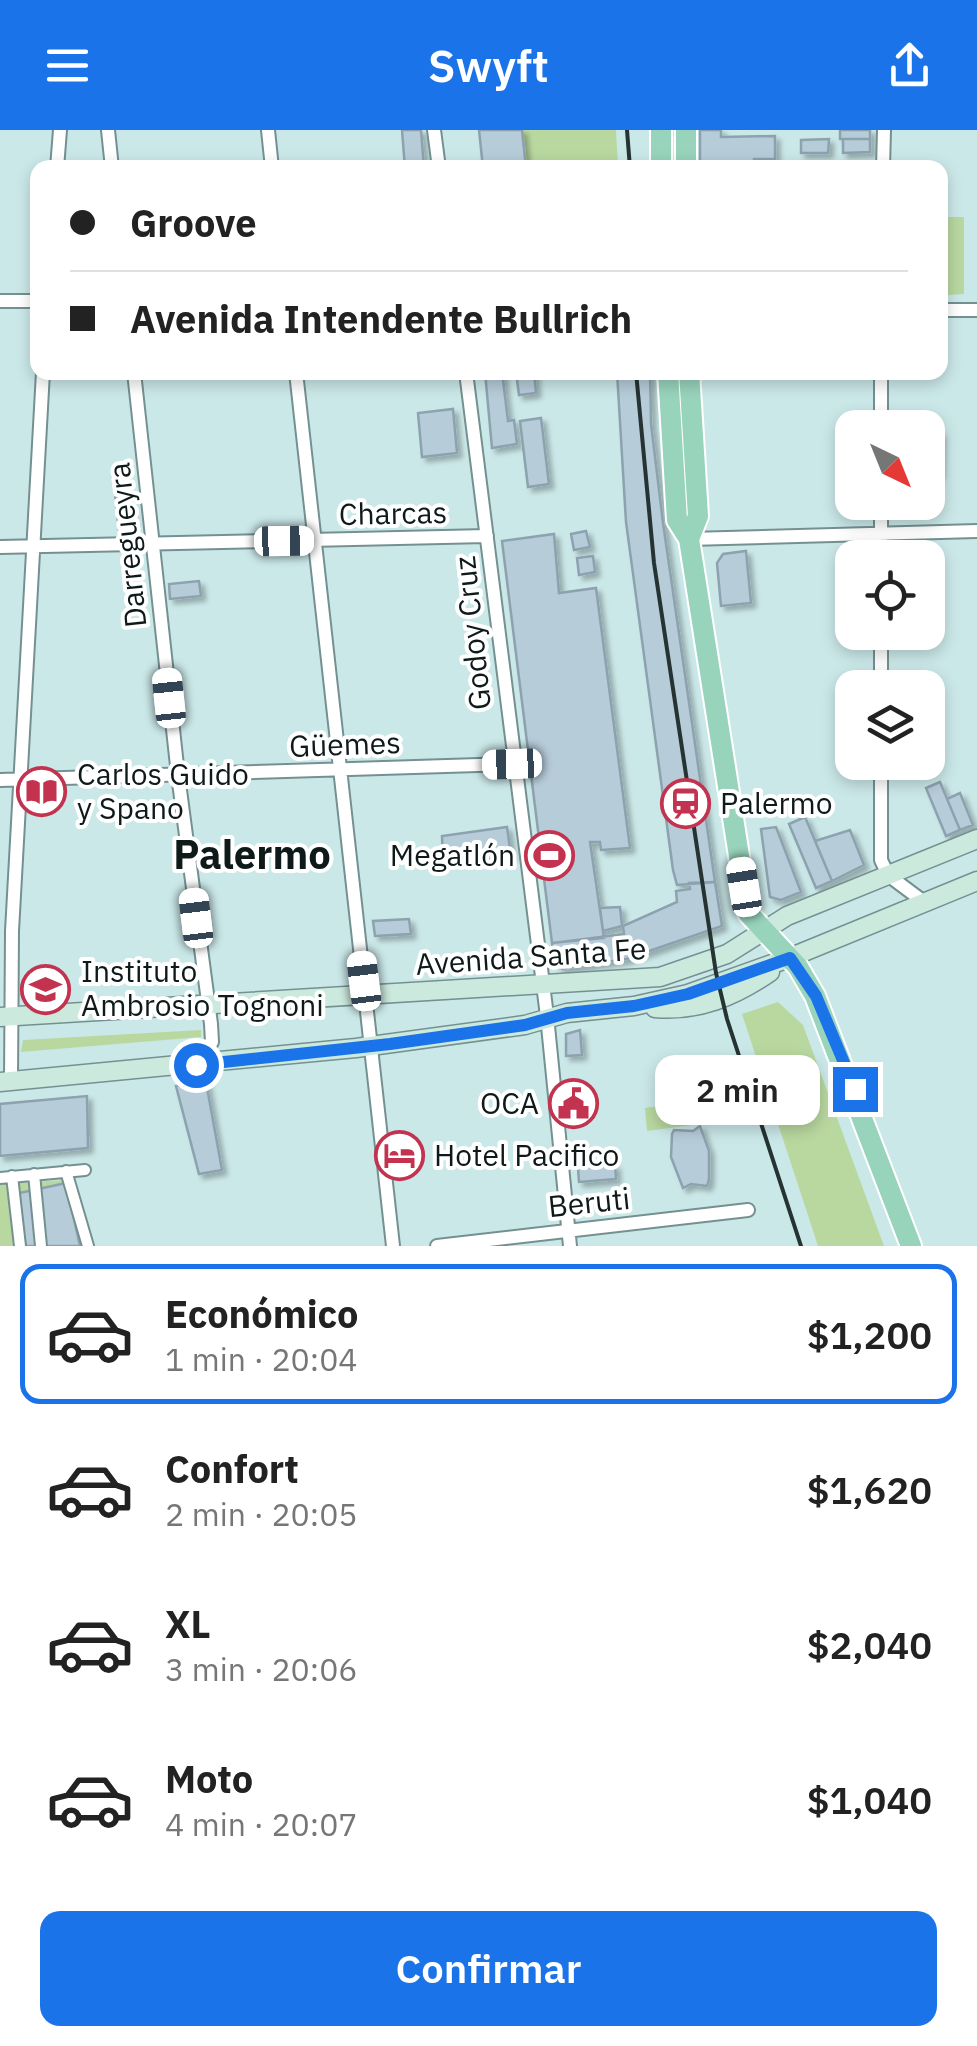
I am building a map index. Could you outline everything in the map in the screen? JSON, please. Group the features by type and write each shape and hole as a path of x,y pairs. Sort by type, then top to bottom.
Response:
{"main road":[{"path":"660,130 661,160"},
{"path":"686,130 686,160"},
{"path":"668,380 677,520 689,538 748,913 806,977 841,1054 911,1246"},
{"path":"689,538 698,516 690,380"},
{"name":"Avenida Santa Fe","path":"4,1017 660,976 727,954 761,929 977,839"},
{"name":"Avenida Santa Fe","path":"5,1081 371,1046 525,1025 547,1016 634,1006 688,994 790,958 976,881"}],"street":[{"path":"58,160 60,130"},
{"path":"108,130 111,160"},
{"path":"268,130 271,160"},
{"path":"434,130 438,160"},
{"path":"883,160 884,130"},
{"path":"0,301 30,301"},
{"path":"948,310 977,310"},
{"path":"5,1081 4,1017 42,380"},
{"name":"Darregueyra","path":"135,380 212,1042 196,1065"},
{"path":"297,380 393,1246"},
{"name":"Godoy Cruz","path":"467,380 512,764 547,1016 570,1246"},
{"path":"881,410 882,380"},
{"path":"881,520 881,540"},
{"path":"689,538 977,531"},
{"name":"Charcas","path":"0,546 487,536"},
{"name":"Güemes","path":"0,780 512,764"},
{"path":"881,780 881,860 888,874 924,902"},
{"path":"20,1246 6,1177 86,1170"},
{"path":"66,1171 88,1246"},
{"path":"34,1174 41,1246"},
{"name":"Beruti","path":"437,1246 748,1210"}],"green space":[{"path":"522,130 616,130 618,160 525,160"},
{"path":"948,217 964,217 964,294 948,295"},
{"path":"778,1002 803,1025 884,1246 818,1246 742,1014"},
{"path":"201,1030 201,1037 21,1052 23,1040"},
{"path":"697,1101 700,1124 647,1131 645,1108"},
{"path":"65,1180 84,1246 0,1246 0,1184"}],"building":[{"path":"402,130 421,130 423,160 404,160"},
{"path":"479,130 522,130 525,160 482,160"},
{"path":"700,130 721,130 721,137 775,136 775,159 700,160"},
{"path":"840,130 870,130 870,139 840,139"},
{"path":"829,139 828,153 801,153 801,140"},
{"path":"843,139 870,139 870,152 843,153"},
{"path":"486,380 503,380 508,421 514,420 517,444 492,448"},
{"path":"517,380 535,380 536,393 519,395"},
{"path":"617,380 650,380 651,424 663,523 715,882 677,885 673,870 626,522"},
{"path":"453,409 457,453 422,457 418,413"},
{"path":"541,418 549,484 528,487 520,421"},
{"path":"129,493 133,530 119,531 115,494"},
{"path":"586,531 590,547 574,550 571,534"},
{"path":"554,534 559,593 596,588 630,848 601,850 600,842 590,842 604,938 552,943 502,541"},
{"path":"746,551 751,603 721,606 717,563 723,554"},
{"path":"593,556 595,572 579,575 577,558"},
{"path":"199,581 201,596 170,599 169,584"},
{"path":"940,782 960,830 946,836 926,788"},
{"path":"960,793 973,825 960,830 947,799"},
{"path":"805,817 832,881 816,888 789,824"},
{"path":"507,827 511,856 443,861 442,836"},
{"path":"776,827 801,892 781,900 770,897 761,829"},
{"path":"850,830 864,865 832,881 815,841"},
{"path":"715,882 722,926 626,959 562,969 554,961 552,943 624,934 623,926 677,902 676,891 690,889 689,883"},
{"path":"620,907 622,926 603,931 600,908"},
{"path":"409,919 411,934 375,936 373,921"},
{"path":"580,1030 582,1055 566,1056 566,1034"},
{"path":"206,1082 222,1170 199,1174 176,1086"},
{"path":"87,1096 88,1148 0,1156 0,1104"},
{"path":"700,1126 709,1151 709,1179 707,1186 691,1184 683,1188 671,1157 672,1134 674,1130 693,1131"},
{"path":"615,1165 616,1179 579,1182 578,1168"},
{"path":"66,1183 80,1246 26,1246 15,1194"}],"railway":[{"path":"627,130 629,160"},
{"path":"637,380 654,563 716,973 727,1019 801,1246"}],"place":[{"name":"Carlos Guido y Spano","path":"42,792"},
{"name":"Palermo","path":"685,804"},
{"name":"Megatlón","path":"550,856"},
{"name":"Instituto Ambrosio Tognoni","path":"46,989"},
{"name":"OCA","path":"574,1104"},
{"name":"Hotel Pacifico","path":"399,1156"}],"district":[{"name":"Palermo","path":"252,855"}],"route":[{"path":"196,1065 390,1044 525,1025 547,1016 634,1006 688,994 790,958 816,996 855,1089"}]}
